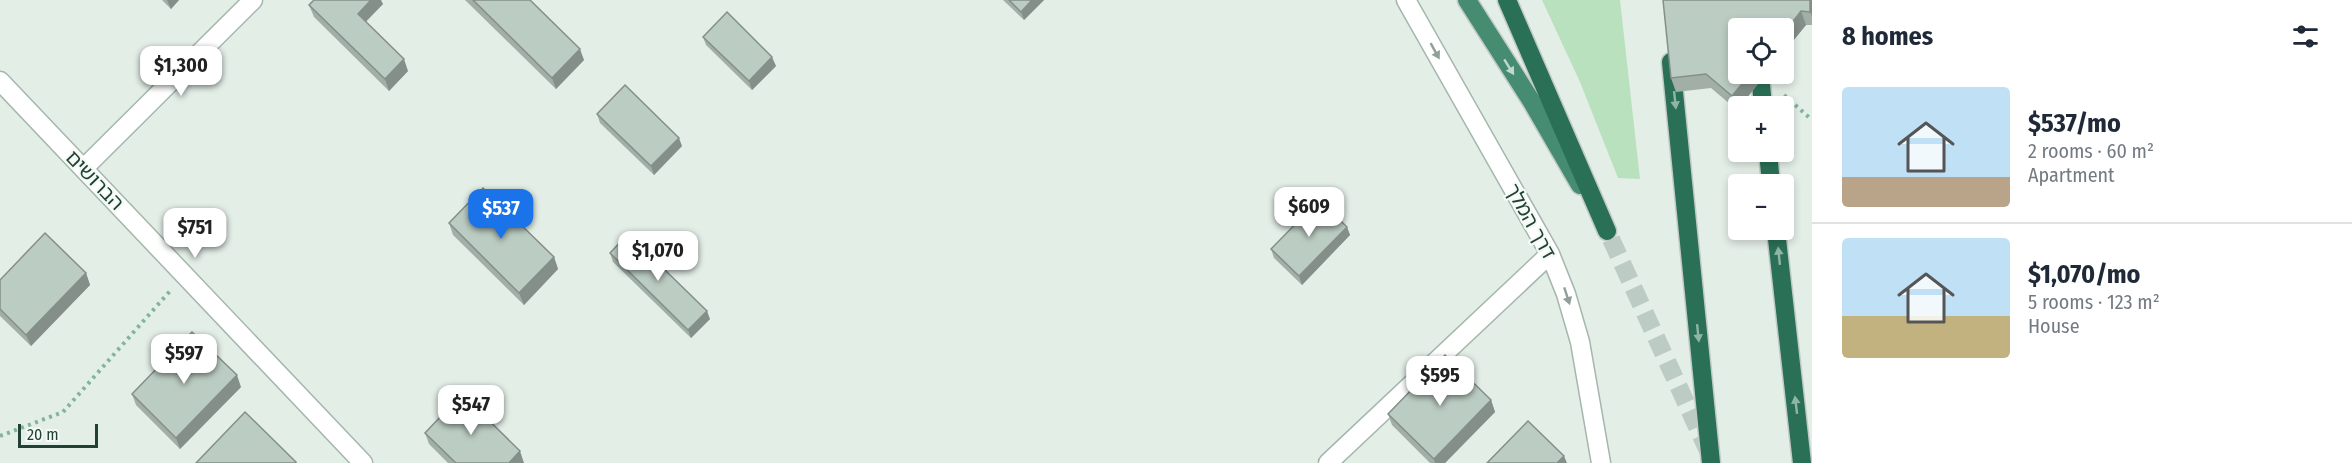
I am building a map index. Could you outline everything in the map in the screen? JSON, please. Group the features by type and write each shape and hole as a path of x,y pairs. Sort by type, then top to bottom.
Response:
{"highway":[{"path":"1467,0 1532,102 1609,235 1507,0"},
{"path":"1670,46 1711,463"},
{"path":"1777,240 1802,463"}],"street":[{"path":"84,168 253,0"},
{"name":"דרך המלך","path":"1407,0 1550,254 1566,294 1580,342 1601,463"},
{"name":"הברושים","path":"0,81 363,463"},
{"path":"1328,463 1550,254"}],"path":[{"path":"1779,91 1812,120"},
{"path":"0,436 63,412 185,275"}],"green space":[{"path":"1542,0 1620,0 1640,179 1618,178 1580,82"}],"building":[{"path":"314,0 371,0 358,14 404,59 385,79 309,5"},
{"path":"473,0 530,0 580,49 552,78"},
{"path":"1009,0 1032,0 1021,12"},
{"path":"1663,0 1810,0 1810,12 1801,11 1794,20 1794,18 1728,18 1728,84 1742,84 1732,96 1706,74 1671,78"},
{"path":"727,12 772,57 749,81 703,37"},
{"path":"625,85 679,138 651,166 597,114"},
{"path":"483,188 554,257 519,293 449,223"},
{"path":"1319,200 1347,227 1299,276 1271,249"},
{"path":"45,233 86,273 26,335 0,309 0,280"},
{"path":"628,234 707,311 688,330 610,253"},
{"path":"192,332 237,375 176,438 132,394"},
{"path":"1445,355 1491,400 1434,459 1388,414"},
{"path":"462,394 520,451 509,463 456,463 425,433"},
{"path":"245,412 296,462 296,463 196,463"},
{"path":"1528,421 1564,456 1557,463 1487,463"}],"tunnel":[{"path":"1611,239 1709,453"}]}
